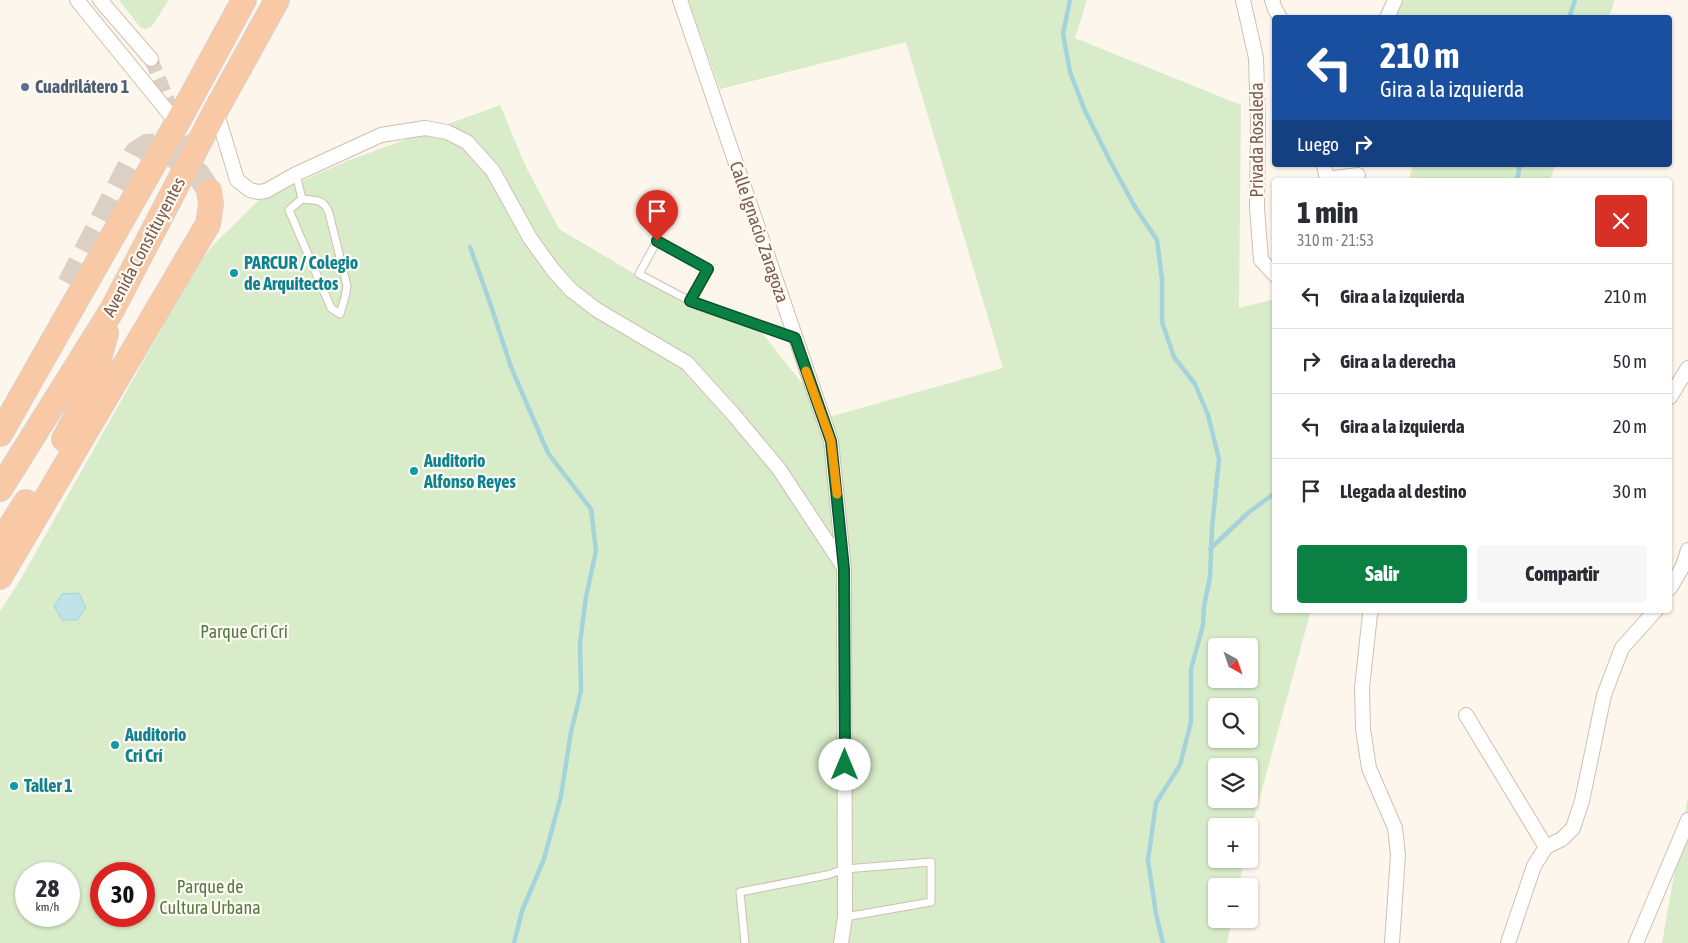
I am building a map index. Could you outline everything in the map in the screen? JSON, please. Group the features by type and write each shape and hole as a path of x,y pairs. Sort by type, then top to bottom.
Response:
{"highway":[{"name":"Avenida Constituyentes","path":"0,434 177,123 244,0"},
{"name":"Avenida Constituyentes","path":"0,489 112,310 216,110 277,0"},
{"path":"0,577 208,224 211,204 209,191"},
{"path":"0,404 69,284"},
{"path":"0,543 57,454 76,417 96,370 112,310"}],"street":[{"path":"76,0 177,123"},
{"path":"100,0 151,60"},
{"name":"Calle Ignacio Zaragoza","path":"680,0 831,441 844,569 845,917 841,943"},
{"name":"Privada Rosaleda","path":"1243,0 1256,58 1258,123 1257,208 1261,260 1272,272"},
{"path":"1272,0 1278,15"},
{"path":"1388,15 1395,0"},
{"path":"216,110 237,180 250,190 258,192 266,191 296,174 381,135 425,128 447,132 467,142 493,171 530,238 553,270 571,290 597,310 687,363 779,469 844,569"},
{"path":"1335,178 1358,175"},
{"path":"1672,394 1688,368"},
{"path":"1672,585 1683,566 1688,550"},
{"path":"1370,613 1362,688 1363,729 1369,768 1395,828 1398,855 1392,943"},
{"path":"1508,943 1534,866 1546,846 1562,839 1573,828 1582,801 1604,695 1622,648 1653,613"},
{"path":"1466,715 1546,846"},
{"path":"1636,943 1688,820"}],"lane":[{"path":"296,174 302,200"},
{"path":"302,200 321,201 326,205 329,213 346,286 340,314 331,308 289,210 302,200"},
{"path":"690,301 708,269 657,241 640,274 690,301 795,338"},
{"path":"745,943 740,892 827,875 845,869 931,862 932,902 845,917"}],"green space":[{"path":"119,0 169,0 152,26 145,29 140,27"},
{"path":"688,0 1087,0 1075,38 1241,105 1239,308 1272,300 1272,613 1310,613 1258,804 1258,758 1208,758 1208,808 1257,808 1254,818 1208,818 1208,868 1242,868 1240,878 1208,878 1208,928 1230,928 1227,943 0,943 0,611 19,582 197,266 212,246 259,200 347,161 500,105 526,167 559,229 682,302 762,333 829,417 1003,368 906,42 720,89"},
{"path":"1403,0 1615,0 1610,15 1397,15"},
{"path":"1412,167 1554,167 1551,178 1410,178"},
{"path":"1688,796 1688,943 1662,943"}],"water":[{"path":"79,593 86,608 77,620 62,620 54,606 62,594"}],"waterway":[{"path":"1070,0 1063,34 1070,72 1085,111 1109,159 1135,207 1157,240 1162,279 1162,322 1174,357 1195,384 1208,415 1219,459 1212,528 1210,577 1204,606 1203,625 1191,669 1191,722 1180,765 1156,803 1148,860 1156,914 1163,943"},
{"path":"1570,15 1575,0"},
{"path":"1517,178 1520,167"},
{"path":"470,247 511,367 548,453 591,509 596,551 586,597 580,643 581,691 571,732 561,796 544,859 522,911 514,943"},
{"path":"1210,549 1249,512 1272,495"}],"tunnel":[{"path":"151,59 198,174"},
{"path":"69,284 136,153 147,146 159,145 198,174 209,191"}],"slow traffic":[{"path":"806,371 831,441 837,494"}],"place":[{"name":"Cuadrilátero 1","path":"25,87"},
{"name":"PARCUR / Colegio de Arquitectos","path":"234,273"},
{"name":"Auditorio Alfonso Reyes","path":"414,471"},
{"name":"Auditorio Cri Crí","path":"115,745"},
{"name":"Taller 1","path":"14,786"}],"route":[{"path":"657,241 708,269 690,301 795,338 831,441 844,569 845,765"}],"park label":[{"name":"Parque Cri Crí","path":"244,632"},
{"name":"Parque de Cultura Urbana","path":"210,898"}]}
